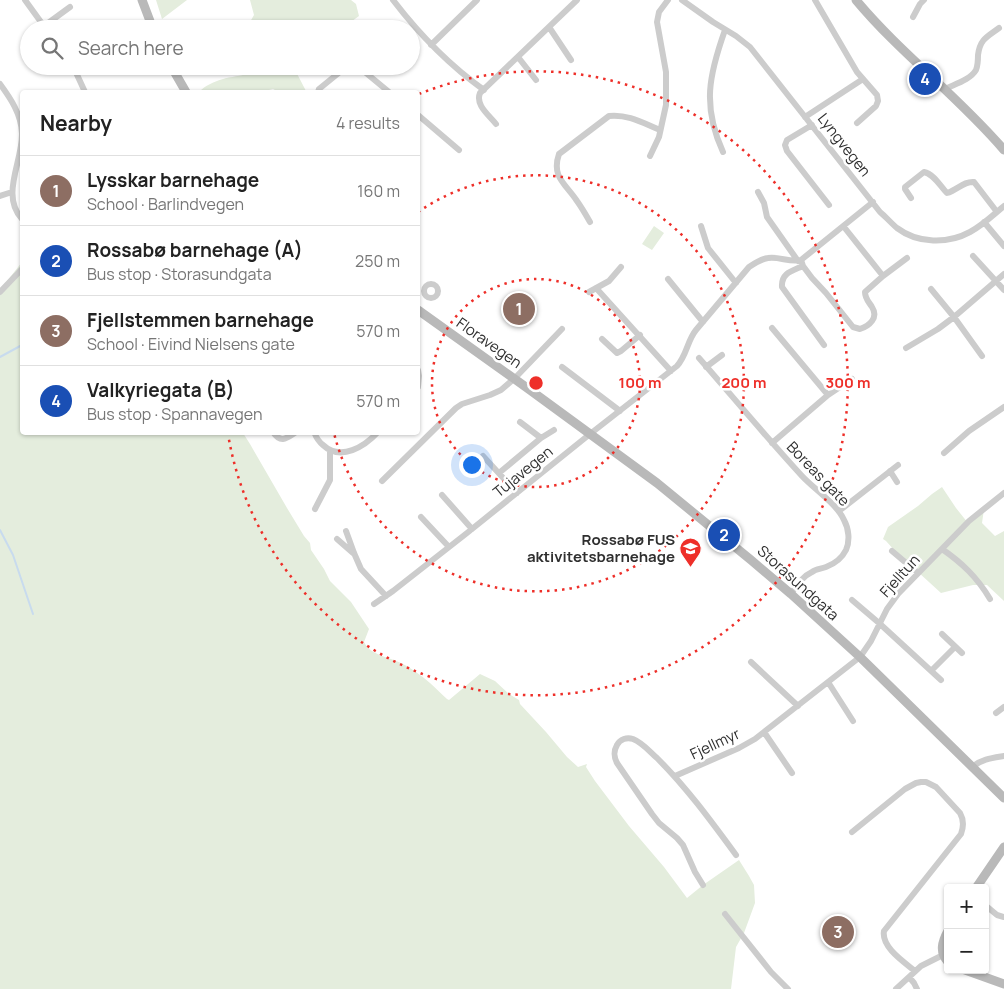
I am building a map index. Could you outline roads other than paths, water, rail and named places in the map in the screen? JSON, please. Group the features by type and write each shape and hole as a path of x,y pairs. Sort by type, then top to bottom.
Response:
{"street":[{"path":"25,0 39,20"},
{"path":"142,0 150,20"},
{"path":"393,0 410,20"},
{"path":"431,44 477,0"},
{"path":"496,124 480,105 479,96 578,0"},
{"path":"650,156 660,130 666,104 667,83 657,22 660,12 668,0"},
{"name":"Lyngvegen","path":"682,0 750,47 880,212 897,228 917,238 928,240 950,239 970,232 1004,206"},
{"path":"815,0 857,72 877,95 878,101 876,106 857,123"},
{"path":"856,0 902,50 945,88 1004,150"},
{"path":"912,17 924,0"},
{"path":"55,20 70,7"},
{"path":"549,27 571,60"},
{"path":"945,88 972,75 978,64 982,40 999,28"},
{"path":"723,152 712,122 709,95 714,66 725,30"},
{"path":"420,31 471,81 484,90"},
{"path":"518,57 536,80"},
{"path":"78,75 84,90"},
{"path":"176,75 185,90"},
{"path":"319,90 337,75"},
{"path":"368,75 387,90"},
{"path":"805,117 863,79"},
{"path":"0,84 13,102 20,119"},
{"path":"590,222 577,200 557,173 556,162 559,154 609,116 630,117 660,130"},
{"path":"420,118 459,150"},
{"path":"812,125 787,140 785,145 829,205"},
{"path":"20,154 12,192 13,202 20,216"},
{"path":"911,198 905,187 924,172 927,172 947,193 967,182 974,182 997,212"},
{"path":"1,193 12,192"},
{"path":"758,192 768,217 812,278 853,327 860,330 871,323 874,318 874,308 866,299 865,292 907,258"},
{"path":"824,345 782,287 782,280 784,276 873,202"},
{"path":"984,222 1004,246"},
{"path":"701,226 708,248 736,283"},
{"path":"844,227 883,276"},
{"path":"973,256 1004,290"},
{"name":"Tujavegen","path":"374,604 472,529 670,371 684,358 692,335 749,267 763,260 773,258 801,263"},
{"path":"590,292 598,290 621,267"},
{"path":"0,292 20,271"},
{"path":"906,348 954,317 1004,274"},
{"path":"668,279 703,322"},
{"path":"931,289 982,356"},
{"path":"598,290 670,371"},
{"name":"Floravegen","path":"420,311 515,378 591,435"},
{"path":"772,328 828,395"},
{"path":"382,481 456,408 501,390 562,329"},
{"path":"602,339 616,353 622,352 640,335"},
{"path":"706,367 722,354"},
{"name":"Boreas gate","path":"699,358 772,443 808,482 839,511 845,520 848,530 848,541 841,557 833,564 810,573 802,579 791,594"},
{"path":"562,367 620,410"},
{"path":"772,443 828,395 852,379"},
{"path":"944,453 969,431 1004,406"},
{"path":"520,422 540,438"},
{"path":"499,473 540,438 554,430"},
{"path":"276,435 282,439 290,435"},
{"path":"316,435 321,444 330,450 338,452 353,451 361,447 375,435"},
{"name":"Storasundgata","path":"591,435 699,517 791,594 860,657 1004,798"},
{"path":"315,509 330,480 330,450"},
{"path":"483,456 517,493"},
{"path":"839,511 898,465"},
{"path":"890,471 898,482"},
{"name":"Fjelltun","path":"860,657 898,594 969,521 1004,492"},
{"path":"442,495 472,529"},
{"path":"421,517 449,547"},
{"path":"346,531 361,569 386,596"},
{"path":"337,539 354,554"},
{"path":"942,549 971,572 990,598"},
{"path":"892,551 918,573"},
{"path":"852,600 941,680"},
{"path":"942,634 962,653"},
{"path":"932,671 955,647"},
{"name":"Fjellmyr","path":"675,776 739,748 764,732 860,657"},
{"path":"751,662 798,706"},
{"path":"828,682 853,721"},
{"path":"996,714 1004,707"},
{"path":"764,732 792,773"},
{"path":"703,885 683,845 652,814 617,763 614,755 618,742 631,738 639,742 675,776 736,855"},
{"path":"972,767 980,761 1004,756"},
{"path":"852,832 905,789 921,782 926,782 936,787 962,817 963,826 961,834 884,931 884,940 895,954 915,971"},
{"path":"979,884 1004,847"},
{"path":"989,908 997,915 1004,917"},
{"path":"725,914 771,972 788,989"},
{"path":"944,941 942,947 944,954"},
{"path":"896,989 925,963 944,958"},
{"path":"977,974 1004,984"},
{"path":"909,977 917,989"}],"waterway":[{"path":"0,357 20,346"},
{"path":"0,530 13,555 33,614"}],"place":[{"name":"Valkyriegata (B)","path":"925,79"},
{"name":"Lysskar barnehage","path":"519,309"},
{"name":"Rossabø barnehage (A)","path":"724,535"},
{"name":"Rossabø FUS aktivitetsbarnehage","path":"691,568"},
{"name":"Fjellstemmen barnehage","path":"838,932"}]}
